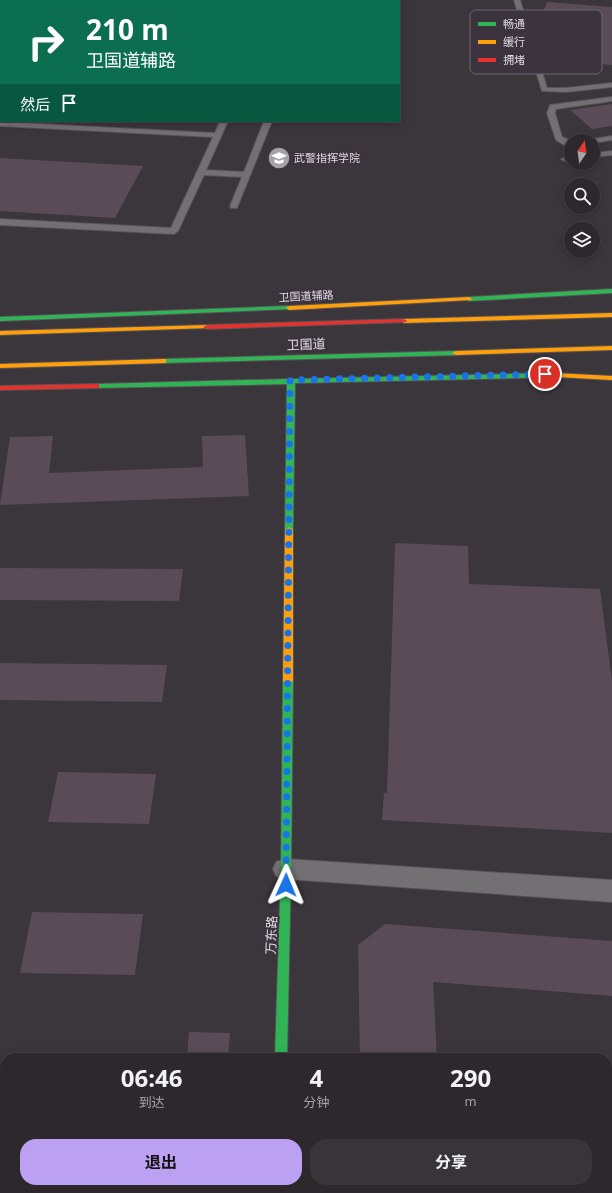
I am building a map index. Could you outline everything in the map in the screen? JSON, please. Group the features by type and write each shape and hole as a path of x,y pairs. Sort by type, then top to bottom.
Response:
{"main road":[{"name":"卫国道辅路","path":"0,319 299,308 612,291"},
{"path":"504,318 612,308"},
{"name":"卫国道","path":"0,333 612,315"},
{"name":"卫国道","path":"0,366 360,355 612,350"},
{"path":"0,388 545,374 612,378"},
{"name":"万东路","path":"280,1053 286,869 290,380"}],"street":[{"path":"286,869 612,892"}],"lane":[{"path":"517,0 520,10"},
{"path":"539,74 544,90 566,90 612,85"},
{"path":"564,141 559,138 551,113 553,107 612,99"},
{"path":"0,222 174,232 224,122"},
{"path":"234,206 268,122"},
{"path":"0,124 218,135"},
{"path":"600,140 612,138"},
{"path":"600,154 612,153"},
{"path":"201,172 247,175"}],"building":[{"path":"547,2 612,7 612,65 602,64 602,10 544,10"},
{"path":"612,104 612,126 592,129 570,110"},
{"path":"0,158 143,166 115,218 0,211"},
{"path":"245,435 249,496 0,505 10,437 53,436 49,473 203,467 202,436"},
{"path":"395,543 468,546 469,584 600,589 612,681 612,833 382,820 384,793 387,793"},
{"path":"0,568 183,569 179,601 0,600"},
{"path":"0,663 167,665 162,702 0,700"},
{"path":"58,772 156,774 149,824 48,822"},
{"path":"32,912 143,914 135,975 20,973"},
{"path":"385,924 612,941 612,996 433,982 437,1053 360,1053 358,945"},
{"path":"189,1032 230,1033 228,1053 187,1053"}],"traffic: fast":[{"path":"469,299 612,291"},
{"path":"0,319 289,308"},
{"path":"163,361 456,353"},
{"path":"96,386 557,375"},
{"path":"289,530 291,380"},
{"path":"281,1053 286,869 288,681"}],"traffic: slow":[{"path":"289,308 469,299"},
{"path":"404,321 612,315"},
{"path":"0,333 207,327"},
{"path":"456,353 612,348"},
{"path":"0,366 163,361"},
{"path":"557,375 612,378"},
{"path":"288,681 289,530"}],"traffic: jam":[{"path":"207,327 404,321"},
{"path":"0,388 96,386"}],"place":[{"name":"武警指挥学院","path":"279,158"}],"route":[{"path":"286,885 290,380 545,374"}]}
